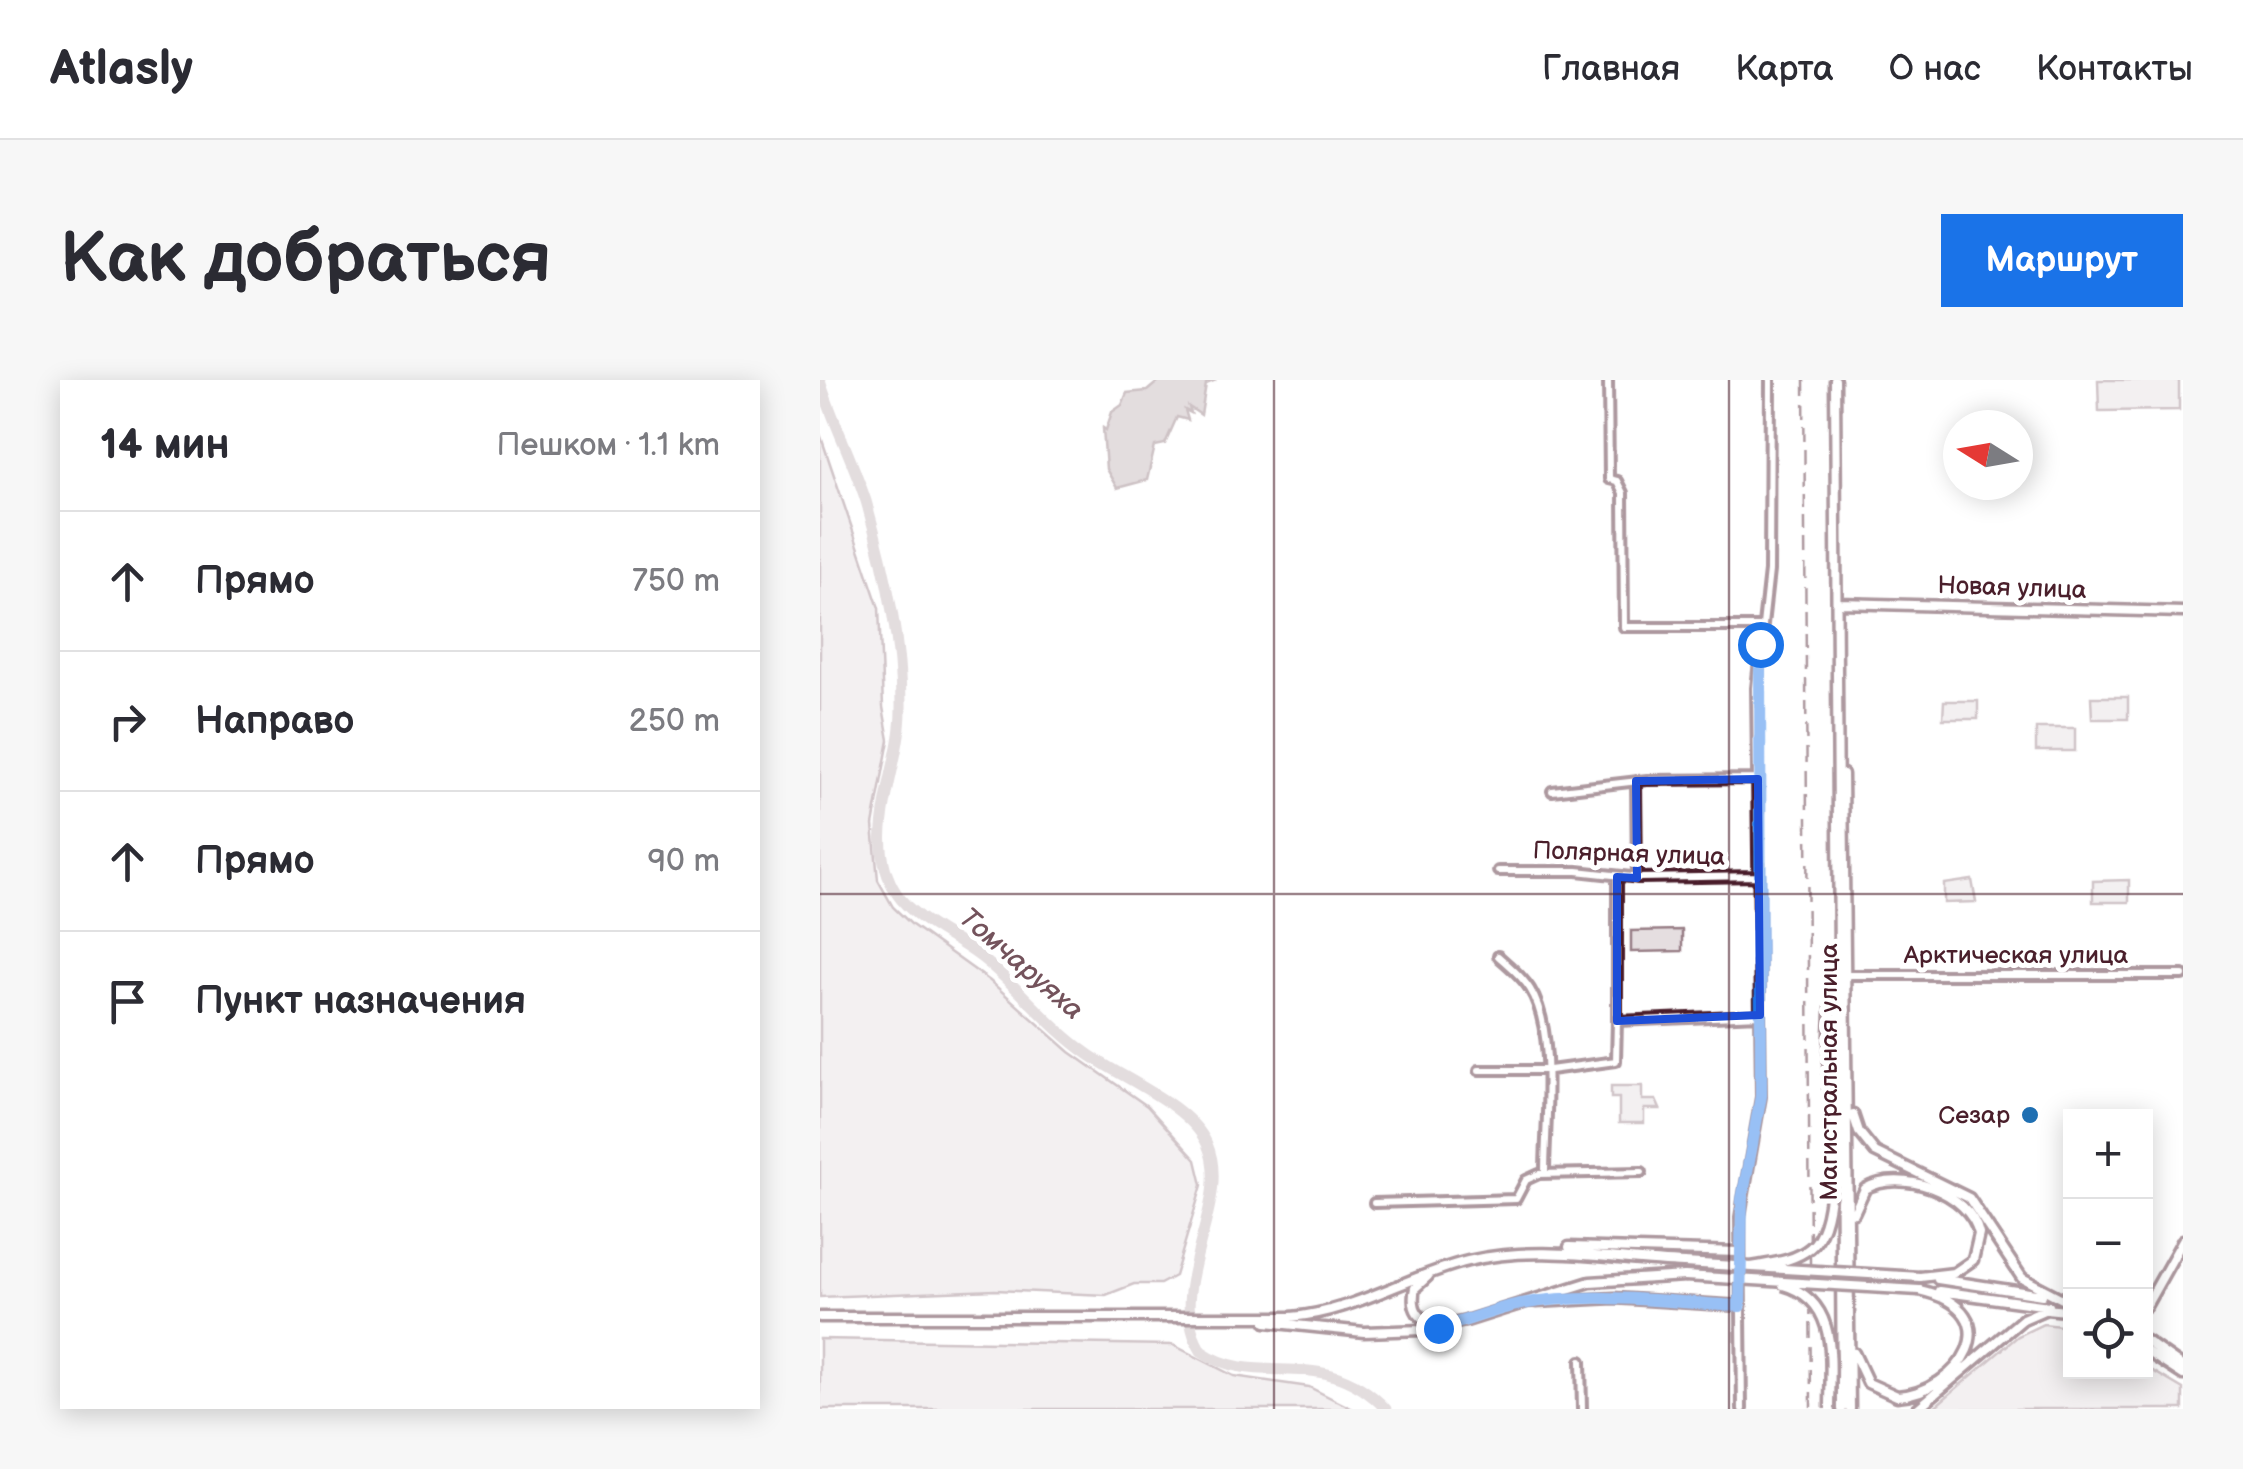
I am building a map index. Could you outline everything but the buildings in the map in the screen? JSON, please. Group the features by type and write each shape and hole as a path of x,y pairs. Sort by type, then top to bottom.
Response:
{"main road":[{"name":"Магистральная улица","path":"1836,380 1849,975 1850,1409"},
{"name":"Новая улица","path":"1839,603 2183,612"},
{"name":"Магистральная улица","path":"1841,734 1838,841 1842,1409"},
{"path":"1751,1266 1794,1258 1822,1234 1829,1205 1828,1074 1838,841"},
{"path":"1849,1086 1855,1123 1874,1152 1969,1198 2022,1278 2063,1304"},
{"path":"1850,1264 1854,1212 1861,1193 1882,1182 1905,1182 1958,1202 1971,1213 1979,1234 1977,1253 1968,1266 1954,1273 1920,1277"},
{"path":"2153,1294 2183,1240"},
{"path":"1237,1320 1329,1312 1440,1269 1558,1246 1739,1252"},
{"path":"1500,1255 1571,1252 1920,1277 2004,1287 2063,1306"},
{"path":"1440,1269 1418,1284 1414,1307 1429,1323 1454,1324"},
{"path":"820,1317 1214,1319 1364,1332 1454,1324 1590,1282 1685,1276 1920,1290 2063,1307"},
{"path":"1759,1280 1802,1292 1821,1312 1830,1340 1830,1409"},
{"path":"1850,1299 1859,1370 1880,1391 1906,1395 1930,1386 1960,1360 1971,1338 1971,1324 1961,1306 1920,1290"},
{"path":"1516,1304 1614,1298 1740,1306"},
{"path":"1917,1409 2024,1319 2046,1309 2063,1308"},
{"path":"2153,1346 2183,1367"},
{"path":"2153,1356 2183,1375"}],"street":[{"path":"1608,380 1609,480 1616,481 1622,493 1624,628 1762,627"},
{"path":"1742,1409 1739,1252 1744,1183 1760,1109 1756,688 1770,571 1770,380"},
{"path":"1552,790 1636,781 1758,779"},
{"path":"1636,781 1637,878"},
{"name":"Полярная улица","path":"1498,871 1577,870 1637,878 1759,876"},
{"path":"1479,1070 1545,1070 1616,1061 1617,877"},
{"path":"1498,956 1527,984 1537,1002 1545,1070 1546,1173"},
{"name":"Арктическая улица","path":"1849,975 2183,975"},
{"path":"1616,1021 1760,1015"},
{"path":"1374,1202 1516,1200 1526,1180 1546,1173 1642,1172"},
{"path":"1581,1361 1582,1409"}],"highlighted area":[{"path":"1758,779 1760,1015 1617,1021 1617,877 1637,878 1636,781"}],"shaded area":[{"path":"1160,380 1216,380 1206,384 1201,415 1189,407 1191,413 1185,410 1188,420 1177,417 1165,444 1155,446 1147,480 1117,488 1106,469 1103,428 1106,430 1112,412 1122,405 1127,393 1147,391"},
{"path":"2098,380 2179,380 2179,410 2099,411"},
{"path":"820,434 879,608 883,707 889,740 873,825 878,880 893,907 912,925 990,981 1070,1052 1147,1106 1196,1160 1202,1185 1175,1276 1160,1284 1134,1284 1106,1295 995,1290 820,1297"},
{"path":"2091,697 2128,697 2128,719 2092,719"},
{"path":"1944,701 1978,701 1978,719 1943,719"},
{"path":"2036,728 2075,728 2075,751 2036,751"},
{"path":"1972,880 1976,902 1944,903 1944,884"},
{"path":"2129,880 2129,902 2093,902 2093,881"},
{"path":"1682,930 1682,951 1631,952 1631,931"},
{"path":"1611,1086 1642,1086 1642,1100 1656,1100 1660,1109 1644,1109 1644,1123 1619,1123 1619,1098 1611,1098"},
{"path":"2043,1324 2063,1326 2063,1379 2153,1379 2153,1371 2183,1389 2183,1409 1932,1409 2018,1336"},
{"path":"820,1339 1173,1345 1234,1376 1309,1387 1353,1409 820,1409"}],"waterway":[{"name":"Томчаруяха","path":"820,381 866,501 895,631 901,710 885,803 882,850 897,894 914,912 996,969 1074,1043 1171,1105 1198,1130 1207,1144 1213,1167 1212,1193 1189,1300 1191,1326 1201,1351 1246,1368 1338,1377 1362,1389 1386,1409"}],"railway":[{"path":"1804,380 1811,1409"}],"place":[{"name":"Сезар","path":"2030,1115"}],"route":[{"path":"1438,1328 1516,1304 1552,1300 1652,1299 1740,1306 1742,1199 1761,1096 1756,688 1760,644"}]}
